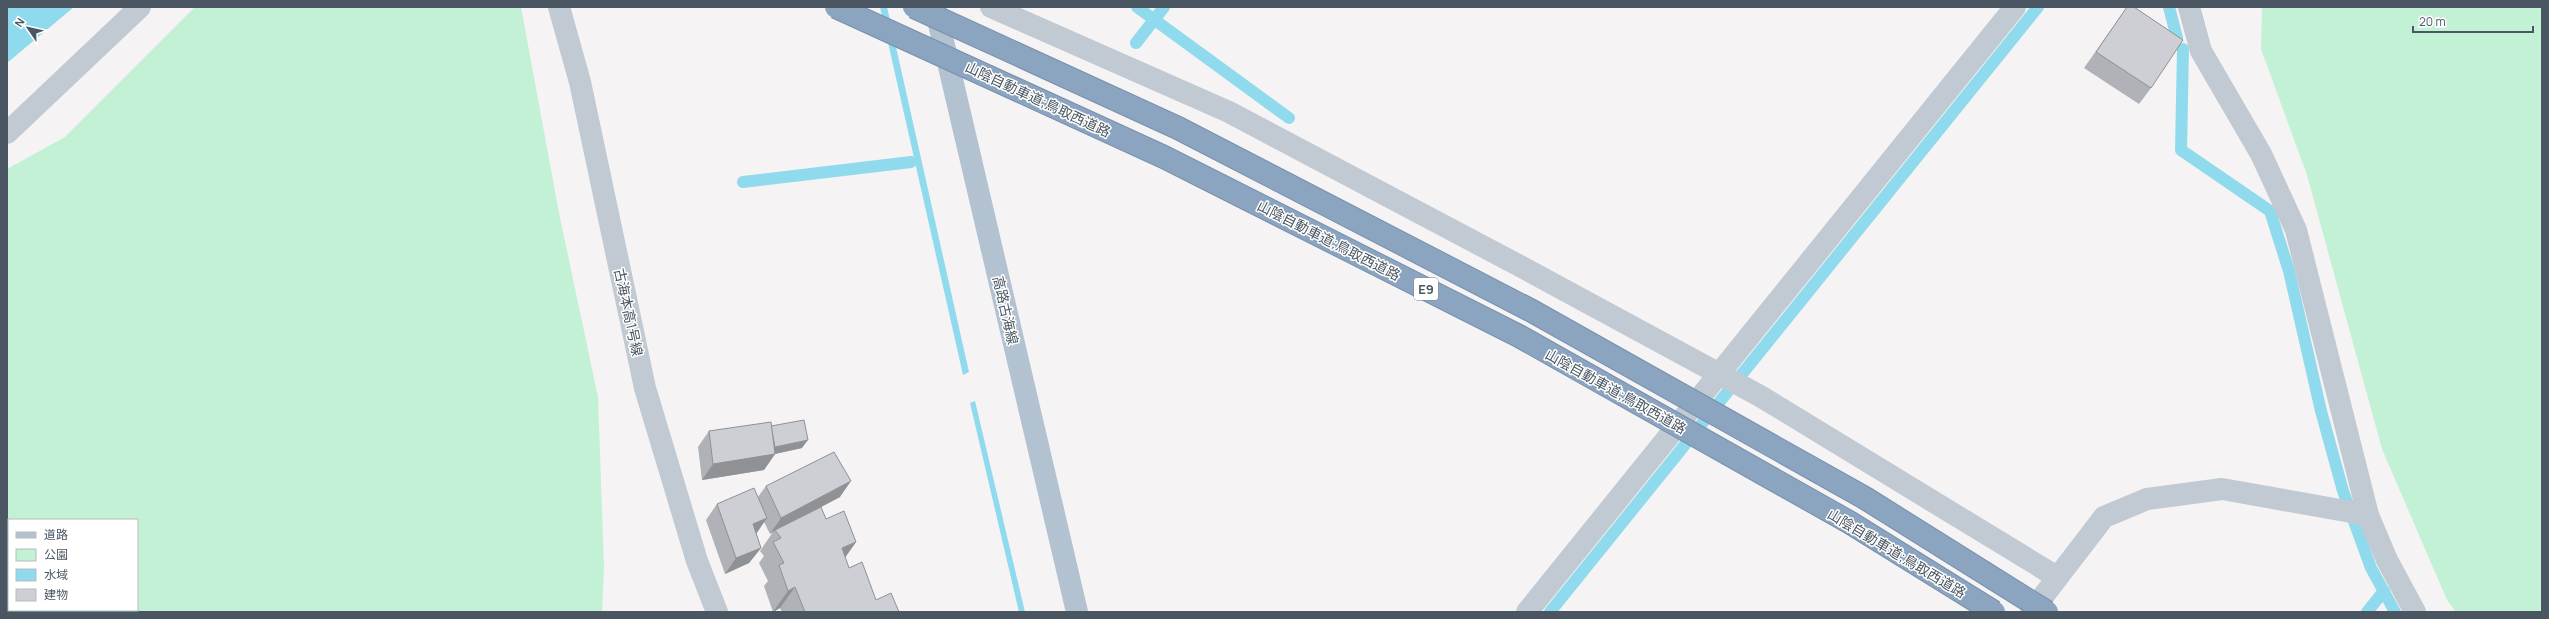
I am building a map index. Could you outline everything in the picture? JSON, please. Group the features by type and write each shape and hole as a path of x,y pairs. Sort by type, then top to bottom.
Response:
{"highway":[{"name":"山陰自動車道;鳥取西道路","path":"836,7 1164,157 1519,336 1848,522 1994,612"},
{"name":"山陰自動車道;鳥取西道路","path":"914,7 1178,128 1532,311 1866,498 2047,612"}],"main road":[{"name":"高路古海線","path":"936,7 1077,612"}],"street":[{"path":"7,133 140,7"},
{"name":"古海本高1号線","path":"559,7 580,82 645,388 697,561 717,612"},
{"path":"991,7 1229,112 1760,396 2058,577"},
{"path":"1527,612 2015,7"},
{"path":"2189,7 2201,51 2261,154 2296,230 2368,516 2387,560 2415,612"},
{"path":"2032,612 2104,516 2147,499 2222,489 2368,516"}],"green space":[{"path":"195,7 521,7 559,213 598,397 604,567 602,612 7,612 7,169 65,137"},
{"path":"2262,7 2542,7 2542,612 2456,612 2447,600 2382,449 2307,175 2261,49"}],"water":[{"path":"7,7 74,7 7,63"},
{"path":"880,7 887,7 969,372 963,375"},
{"path":"975,401 1025,612 1019,612 970,403"}],"building":[{"path":"2127,7 2134,7 2183,40 2151,88 2096,52"},
{"path":"804,420 808,440 775,447 771,426"},
{"path":"771,422 775,454 713,464 709,431"},
{"path":"834,452 851,481 781,518 766,486"},
{"path":"754,488 767,518 753,524 761,548 736,558 717,504"},
{"path":"821,507 826,519 844,511 856,542 842,548 849,568 862,562 876,600 891,593 899,612 805,612 795,587 788,591 779,565 784,563 773,542 781,538 775,530"}],"waterway":[{"path":"1137,7 1289,118"},
{"path":"1136,43 1164,7"},
{"path":"1550,612 2038,7"},
{"path":"2169,7 2177,38"},
{"path":"2183,49 2181,150 2270,211 2289,271 2321,411 2343,491 2371,568 2395,612"},
{"path":"743,182 911,162"},
{"path":"2367,612 2384,591"}]}
